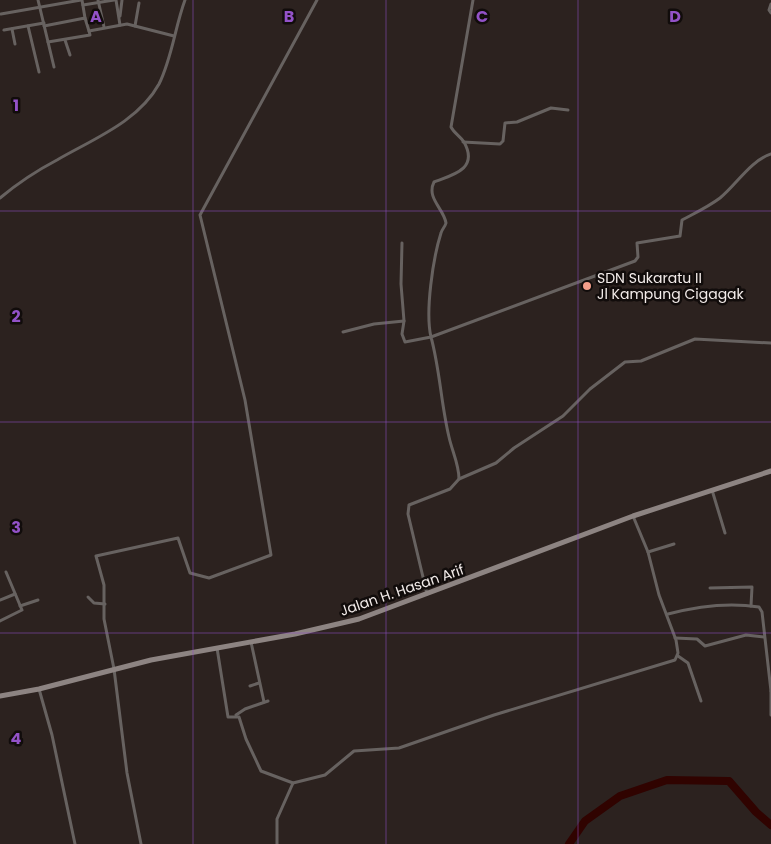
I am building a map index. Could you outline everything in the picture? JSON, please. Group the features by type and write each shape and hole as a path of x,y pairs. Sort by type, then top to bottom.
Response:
{"main road":[{"name":"Jalan H. Hasan Arif","path":"0,696 39,689 101,672 351,622 633,516 771,472"}],"street":[{"path":"38,0 54,67"},
{"path":"1,14 81,0 90,35 48,42"},
{"path":"83,6 98,1 115,0 120,25"},
{"path":"119,19 122,0"},
{"path":"0,198 29,176 103,135 148,102 160,83 185,0"},
{"path":"141,844 127,774 104,619 104,585 96,556 178,538 190,573 209,578 271,555 245,400 200,215 317,0"},
{"path":"459,479 456,455 449,437 438,366 428,324 432,273 442,231 446,223 444,214 434,201 432,186 434,182 453,176 465,167 468,155 463,142 451,127 473,0"},
{"path":"98,1 104,28"},
{"path":"135,26 139,3"},
{"path":"771,4 769,10 771,13"},
{"path":"4,30 86,18"},
{"path":"89,31 120,25 135,26 174,36"},
{"path":"28,26 39,72"},
{"path":"12,29 15,44"},
{"path":"65,40 70,55"},
{"path":"463,142 500,144 503,141 505,123 517,122 551,108 568,110"},
{"path":"402,243 400,284 404,321 402,334 405,342 431,337 635,261 638,257 637,243 680,236 682,220 705,209 721,197 761,158 771,154"},
{"path":"343,332 374,324 404,321"},
{"path":"427,595 408,508 414,503 450,489 459,479 496,463 514,448 564,416 590,389 625,362 641,361 695,339 771,344"},
{"path":"712,490 725,533"},
{"path":"633,516 648,552 659,595 668,614 678,656 688,663 701,701"},
{"path":"648,552 674,544"},
{"path":"0,621 20,613 20,606 6,572"},
{"path":"710,588 752,587 751,606"},
{"path":"0,600 15,594"},
{"path":"88,598 94,603 105,604"},
{"path":"20,606 38,600"},
{"path":"668,614 700,606 751,606 762,609 771,692 771,716"},
{"path":"675,638 697,639 705,646 746,635 764,637"},
{"path":"251,642 264,702"},
{"path":"217,648 228,717 236,716 245,709 268,701"},
{"path":"236,716 239,717 246,739 261,771 293,783 327,775 354,751 399,748 494,715 663,664 678,656"},
{"path":"250,686 259,683"},
{"path":"39,689 52,735 75,844"},
{"path":"277,844 277,819 293,783"}],"waterway":[{"path":"569,844 585,821 620,796 667,780 729,781 756,812 771,825"}],"place":[{"name":"SDN Sukaratu II Jl Kampung Cigagak","path":"587,286"}]}
